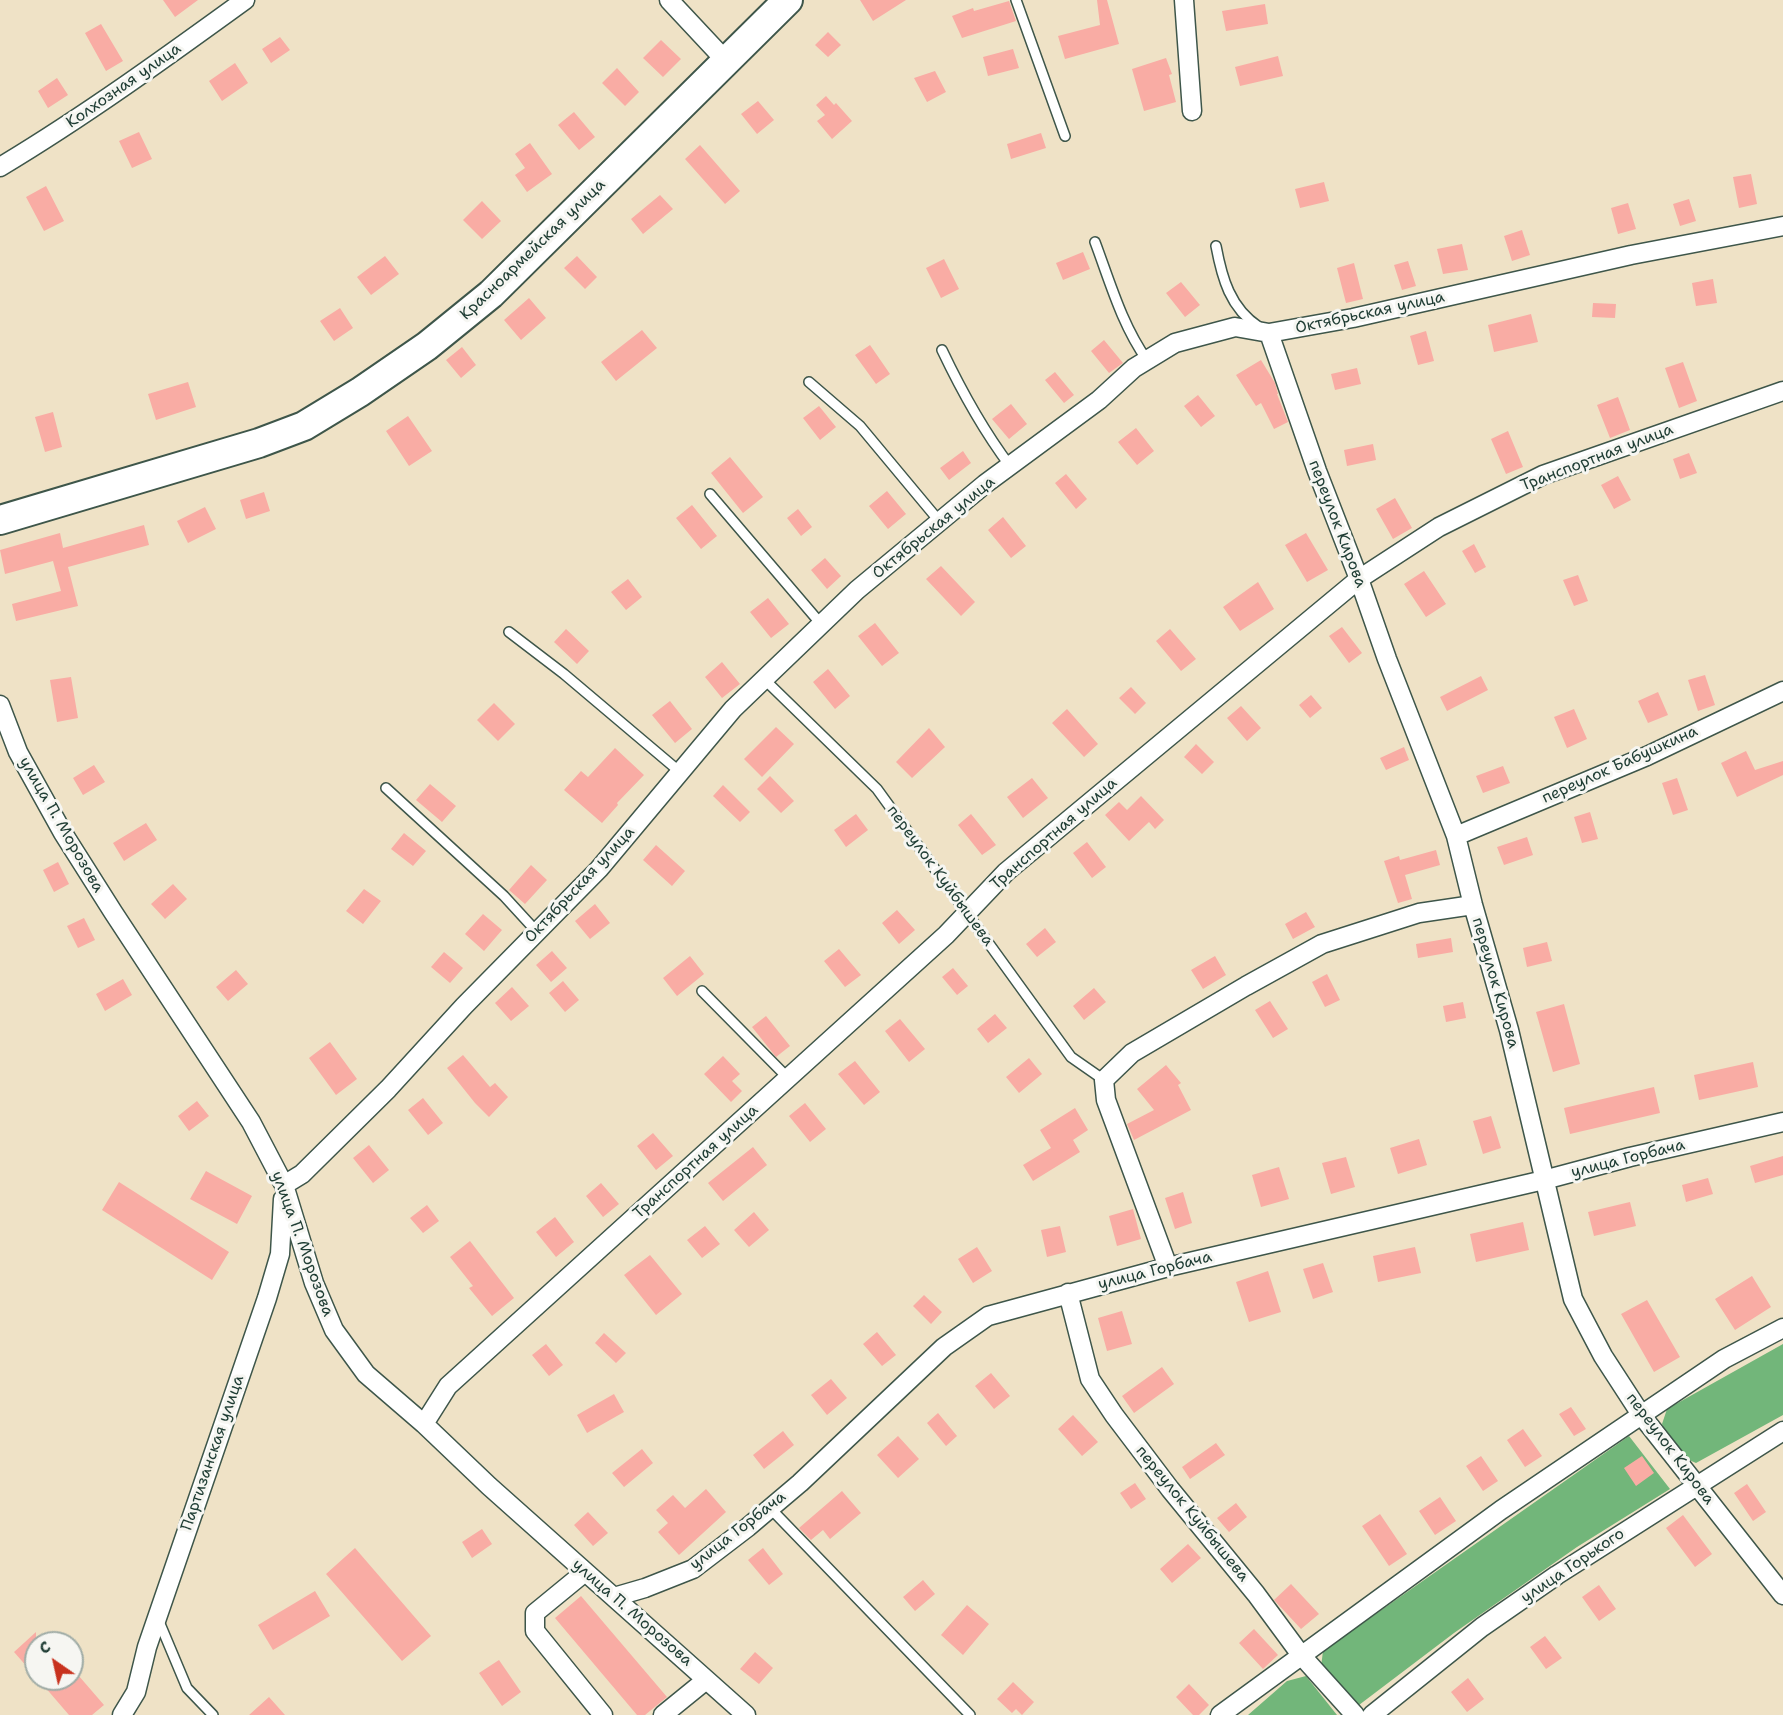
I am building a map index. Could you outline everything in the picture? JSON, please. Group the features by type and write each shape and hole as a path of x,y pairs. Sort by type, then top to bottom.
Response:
{"main road":[{"name":"Красноармейская улица","path":"0,520 259,443 304,426 360,392 428,346 491,294 788,0"}],"street":[{"name":"Колхозная улица","path":"0,167 52,136 143,74 245,0"},
{"path":"669,0 726,61"},
{"path":"1184,0 1192,111"},
{"name":"Октябрьская улица","path":"284,1185 302,1174 388,1089 464,1006 599,869 733,709 764,679 857,590 1010,466 1099,400 1134,368 1175,343 1235,327 1269,333 1353,318 1631,255 1783,226"},
{"name":"переулок Кирова","path":"1269,333 1317,471 1456,836 1509,1030 1573,1299 1603,1356 1642,1416 1783,1595"},
{"name":"Транспортная улица","path":"424,1424 448,1386 946,935 1006,872 1359,579 1439,527 1543,475 1783,391"},
{"name":"переулок Бабушкина","path":"1456,836 1647,756 1783,691"},
{"name":"улица П. Морозова","path":"0,705 18,752 63,833 251,1122 284,1185 314,1283 334,1330 366,1374 746,1715"},
{"path":"1168,1267 1106,1100 1104,1080 1132,1053 1322,944 1419,913 1473,905"},
{"name":"улица Горбача","path":"614,1597 645,1588 693,1569 770,1508 853,1434 944,1347 988,1316 1168,1267 1783,1122"},
{"name":"Партизанская улица","path":"122,1715 136,1692 147,1647 277,1265 280,1254 284,1185"},
{"name":"переулок Куйбышева","path":"1068,1293 1090,1379 1114,1415 1170,1489 1256,1594 1301,1656 1355,1715"},
{"path":"1220,1715 1501,1510 1724,1359 1783,1328"},
{"name":"улица Горького","path":"1372,1715 1482,1627 1557,1575 1783,1431"},
{"path":"585,1572 535,1613 535,1631 603,1715"},
{"path":"663,1715 706,1680"}],"lane":[{"path":"1016,0 1065,136"},
{"path":"1095,242 1127,328 1147,360"},
{"path":"1216,246 1223,279 1245,318 1269,333"},
{"path":"942,350 958,384 994,446 1010,466"},
{"path":"809,382 860,426 940,522"},
{"path":"710,494 822,624"},
{"path":"508,632 564,674 680,772"},
{"name":"переулок Куйбышева","path":"764,679 877,789 1071,1057 1104,1080"},
{"path":"386,788 504,896 537,932"},
{"path":"702,991 788,1078"},
{"path":"770,1508 970,1715"},
{"path":"157,1617 188,1688 213,1715"}],"green space":[{"path":"1783,1344 1783,1415 1696,1463 1682,1457 1669,1440 1662,1424 1667,1409"},
{"path":"1629,1436 1670,1489 1577,1547 1454,1633 1359,1705 1350,1702 1321,1667 1323,1651"},
{"path":"1306,1676 1337,1715 1248,1715 1287,1681"}],"building":[{"path":"163,0 198,0 175,17"},
{"path":"860,0 906,0 873,21"},
{"path":"1097,0 1107,0 1119,44 1065,59 1058,36 1100,25"},
{"path":"1009,1 1016,21 962,38 952,16 973,8 974,11"},
{"path":"1265,4 1268,24 1226,31 1222,11"},
{"path":"101,24 123,61 106,71 85,33"},
{"path":"828,32 841,45 828,57 815,45"},
{"path":"280,37 290,50 271,63 262,49"},
{"path":"661,40 681,59 663,77 643,58"},
{"path":"1013,49 1019,68 988,76 983,57"},
{"path":"1278,56 1283,76 1240,86 1235,67"},
{"path":"1166,58 1172,74 1169,75 1176,102 1144,111 1132,69"},
{"path":"235,63 248,83 222,101 209,81"},
{"path":"617,68 639,92 625,106 602,83"},
{"path":"935,71 946,92 927,102 914,78"},
{"path":"57,78 68,95 48,108 38,91"},
{"path":"826,96 834,105 836,103 852,121 832,139 817,121 825,115 816,105"},
{"path":"758,101 774,120 757,134 741,114"},
{"path":"574,112 595,137 579,150 558,125"},
{"path":"139,132 152,159 132,168 119,141"},
{"path":"1041,133 1046,148 1011,159 1007,144"},
{"path":"530,143 552,174 527,192 515,175 525,168 515,154"},
{"path":"700,145 740,191 725,204 685,159"},
{"path":"1751,174 1757,204 1739,208 1733,177"},
{"path":"1324,182 1329,201 1300,208 1295,189"},
{"path":"46,186 64,221 44,231 26,197"},
{"path":"660,195 673,209 643,234 631,219"},
{"path":"1689,199 1696,221 1680,226 1673,204"},
{"path":"482,201 501,221 482,239 463,220"},
{"path":"1628,203 1636,229 1618,234 1611,208"},
{"path":"1522,230 1530,255 1512,261 1504,236"},
{"path":"1462,244 1468,270 1443,274 1437,249"},
{"path":"1083,252 1090,269 1063,280 1056,263"},
{"path":"385,256 399,274 371,295 357,277"},
{"path":"577,256 597,277 585,289 564,268"},
{"path":"944,259 959,289 941,298 926,268"},
{"path":"1408,261 1416,286 1402,290 1394,265"},
{"path":"1354,263 1363,299 1346,303 1337,268"},
{"path":"1713,279 1717,303 1696,306 1692,283"},
{"path":"1181,282 1200,305 1185,317 1166,293"},
{"path":"529,298 546,318 521,340 504,320"},
{"path":"1593,303 1616,304 1615,318 1592,317"},
{"path":"340,308 353,328 334,341 320,321"},
{"path":"1531,314 1538,342 1494,352 1488,325"},
{"path":"642,330 657,348 616,381 601,362"},
{"path":"1426,331 1434,361 1418,365 1410,336"},
{"path":"1104,340 1123,363 1109,373 1091,351"},
{"path":"870,345 890,374 876,384 855,355"},
{"path":"462,347 476,365 461,378 446,360"},
{"path":"1261,360 1275,383 1288,422 1274,429 1261,403 1256,406 1236,375"},
{"path":"1683,362 1697,401 1679,408 1665,368"},
{"path":"1357,368 1361,384 1335,390 1331,374"},
{"path":"1055,372 1074,395 1064,403 1045,380"},
{"path":"188,382 196,407 156,420 148,394"},
{"path":"1198,395 1215,416 1201,427 1184,406"},
{"path":"1618,397 1630,430 1610,438 1597,405"},
{"path":"1011,404 1027,424 1009,439 992,419"},
{"path":"819,406 836,427 820,440 803,418"},
{"path":"53,412 62,447 45,452 35,417"},
{"path":"408,416 432,451 409,466 386,431"},
{"path":"1136,428 1154,451 1137,465 1118,442"},
{"path":"1508,431 1523,467 1506,474 1491,439"},
{"path":"1373,444 1376,460 1347,466 1344,450"},
{"path":"963,451 971,463 949,480 940,468"},
{"path":"1689,453 1697,473 1680,479 1673,459"},
{"path":"730,457 763,497 743,513 711,473"},
{"path":"1066,474 1087,499 1076,509 1055,483"},
{"path":"1618,476 1631,500 1614,509 1601,485"},
{"path":"887,491 906,514 888,529 869,506"},
{"path":"264,492 270,511 246,519 240,500"},
{"path":"1395,498 1412,528 1393,539 1376,509"},
{"path":"692,505 717,536 701,549 676,518"},
{"path":"205,507 216,529 188,543 177,521"},
{"path":"798,509 812,527 801,536 787,518"},
{"path":"1003,517 1026,546 1011,558 988,530"},
{"path":"144,525 149,545 68,567 78,606 16,621 12,604 61,591 53,561 5,574 0,550 60,533 63,548"},
{"path":"1306,533 1328,570 1307,582 1285,545"},
{"path":"1474,544 1486,567 1475,573 1462,551"},
{"path":"825,558 841,576 827,589 811,570"},
{"path":"941,566 975,602 961,616 926,579"},
{"path":"1424,571 1446,604 1426,617 1404,584"},
{"path":"1578,575 1588,601 1574,606 1563,580"},
{"path":"628,579 642,597 626,610 611,592"},
{"path":"1258,582 1274,609 1240,631 1223,607"},
{"path":"768,598 789,624 771,638 750,612"},
{"path":"875,623 899,653 882,666 858,636"},
{"path":"1342,627 1362,653 1349,663 1329,636"},
{"path":"566,629 589,651 577,664 554,642"},
{"path":"1170,629 1196,659 1181,671 1156,641"},
{"path":"722,662 740,684 722,698 705,677"},
{"path":"828,669 850,696 835,709 813,682"},
{"path":"1705,675 1715,705 1698,711 1688,680"},
{"path":"1481,676 1488,690 1447,711 1440,697"},
{"path":"71,677 78,718 57,722 50,680"},
{"path":"1131,687 1146,703 1135,714 1119,698"},
{"path":"1658,692 1668,715 1648,723 1638,701"},
{"path":"1311,695 1322,708 1310,718 1299,705"},
{"path":"670,701 692,729 675,743 652,715"},
{"path":"494,703 515,724 498,741 477,720"},
{"path":"1241,706 1261,728 1247,741 1227,718"},
{"path":"1067,709 1098,744 1084,757 1052,723"},
{"path":"1574,709 1587,739 1567,748 1554,717"},
{"path":"776,727 794,744 762,777 744,759"},
{"path":"929,728 945,747 912,778 896,762"},
{"path":"1196,744 1214,762 1202,774 1184,757"},
{"path":"1404,747 1409,760 1386,770 1380,758"},
{"path":"615,748 644,775 617,803 618,805 602,823 564,790 581,771 588,777"},
{"path":"1746,751 1755,770 1783,761 1783,775 1737,797 1721,763"},
{"path":"94,765 105,782 83,795 73,778"},
{"path":"1503,766 1510,783 1483,793 1476,776"},
{"path":"770,776 794,801 781,813 757,789"},
{"path":"1032,778 1048,798 1023,818 1007,797"},
{"path":"1677,778 1688,810 1673,815 1662,783"},
{"path":"430,784 456,806 442,822 416,800"},
{"path":"723,785 750,812 740,822 713,796"},
{"path":"1141,796 1164,820 1155,829 1149,822 1129,841 1105,815 1119,802 1127,810"},
{"path":"1590,812 1598,839 1582,843 1574,817"},
{"path":"856,814 868,830 846,847 834,830"},
{"path":"971,814 996,845 982,855 958,825"},
{"path":"146,823 157,840 124,861 113,843"},
{"path":"404,833 426,851 413,866 391,849"},
{"path":"1527,837 1533,855 1504,865 1497,847"},
{"path":"1087,842 1106,867 1092,878 1073,853"},
{"path":"656,845 685,871 672,886 643,860"},
{"path":"1436,850 1440,865 1405,875 1412,899 1398,903 1384,861 1399,856 1400,860"},
{"path":"58,862 69,884 54,892 43,870"},
{"path":"531,865 547,880 525,904 509,890"},
{"path":"173,884 187,899 165,919 151,904"},
{"path":"364,889 381,901 363,924 346,911"},
{"path":"595,904 610,923 590,939 575,921"},
{"path":"897,910 915,930 899,944 882,923"},
{"path":"1306,912 1315,927 1293,939 1285,924"},
{"path":"483,914 502,930 484,951 465,934"},
{"path":"84,918 95,940 78,948 67,926"},
{"path":"1045,928 1056,942 1037,957 1026,944"},
{"path":"1451,938 1453,952 1418,958 1416,944"},
{"path":"1547,942 1552,961 1527,967 1523,948"},
{"path":"839,949 861,975 845,987 824,961"},
{"path":"552,951 567,968 551,982 536,965"},
{"path":"444,952 463,968 450,983 431,967"},
{"path":"690,956 704,974 677,996 663,978"},
{"path":"1215,956 1226,975 1203,989 1191,970"},
{"path":"953,968 968,986 957,995 942,977"},
{"path":"236,970 248,984 228,1001 216,987"},
{"path":"1327,974 1340,1000 1325,1007 1312,982"},
{"path":"123,979 132,995 105,1011 96,994"},
{"path":"563,981 579,1000 565,1012 549,993"},
{"path":"512,987 529,1006 511,1021 495,1003"},
{"path":"1094,988 1106,1002 1084,1020 1073,1006"},
{"path":"1270,1001 1288,1029 1273,1038 1255,1010"},
{"path":"1463,1002 1466,1018 1446,1022 1443,1006"},
{"path":"1564,1004 1580,1064 1553,1072 1536,1012"},
{"path":"995,1014 1007,1028 988,1043 977,1029"},
{"path":"766,1016 790,1046 776,1057 752,1027"},
{"path":"900,1019 925,1049 909,1062 885,1031"},
{"path":"330,1042 357,1079 336,1095 309,1058"},
{"path":"463,1055 490,1087 495,1083 508,1097 489,1117 447,1068"},
{"path":"723,1056 740,1074 732,1081 742,1091 731,1102 704,1074"},
{"path":"1029,1058 1042,1074 1019,1093 1006,1077"},
{"path":"855,1061 880,1092 864,1105 838,1074"},
{"path":"1753,1062 1758,1087 1699,1100 1694,1075"},
{"path":"1166,1065 1181,1083 1178,1085 1191,1110 1134,1140 1127,1124 1154,1110 1137,1089"},
{"path":"1654,1087 1660,1113 1570,1134 1564,1108"},
{"path":"423,1098 443,1123 428,1135 408,1110"},
{"path":"197,1101 209,1116 189,1131 178,1116"},
{"path":"805,1103 826,1129 810,1142 789,1116"},
{"path":"1075,1108 1088,1130 1073,1140 1080,1152 1033,1181 1023,1165 1051,1148 1040,1130"},
{"path":"1491,1116 1501,1148 1483,1154 1473,1121"},
{"path":"653,1133 673,1156 656,1170 637,1146"},
{"path":"1419,1139 1427,1165 1398,1174 1390,1148"},
{"path":"369,1145 389,1170 373,1183 353,1158"},
{"path":"753,1147 767,1165 723,1201 708,1183"},
{"path":"1783,1156 1783,1175 1755,1183 1750,1166"},
{"path":"1346,1157 1355,1187 1331,1194 1322,1163"},
{"path":"1279,1167 1289,1199 1261,1207 1252,1175"},
{"path":"206,1171 252,1196 237,1224 190,1199"},
{"path":"1708,1178 1713,1194 1686,1202 1682,1185"},
{"path":"119,1182 229,1252 212,1280 102,1210"},
{"path":"601,1183 619,1204 603,1217 586,1196"},
{"path":"1183,1192 1192,1223 1175,1229 1165,1198"},
{"path":"1630,1202 1636,1226 1594,1236 1588,1212"},
{"path":"427,1205 439,1221 423,1233 410,1218"},
{"path":"1133,1209 1141,1239 1117,1246 1109,1216"},
{"path":"754,1212 769,1230 749,1247 734,1230"},
{"path":"555,1217 574,1242 556,1257 536,1232"},
{"path":"1523,1222 1529,1250 1476,1262 1470,1234"},
{"path":"705,1226 720,1244 702,1258 687,1240"},
{"path":"1060,1226 1066,1252 1047,1257 1041,1230"},
{"path":"470,1241 514,1298 492,1316 469,1288 473,1286 450,1257"},
{"path":"977,1247 992,1271 973,1283 958,1259"},
{"path":"1415,1247 1421,1273 1378,1282 1373,1256"},
{"path":"650,1255 682,1294 656,1315 624,1275"},
{"path":"1323,1263 1333,1292 1313,1299 1303,1269"},
{"path":"1268,1271 1281,1312 1249,1322 1236,1282"},
{"path":"1752,1276 1771,1307 1735,1330 1715,1299"},
{"path":"924,1295 942,1312 931,1324 913,1306"},
{"path":"1647,1300 1680,1357 1654,1372 1621,1314"},
{"path":"1122,1311 1132,1344 1107,1351 1098,1318"},
{"path":"877,1332 896,1355 882,1366 863,1344"},
{"path":"604,1333 626,1353 616,1363 595,1343"},
{"path":"546,1344 563,1365 549,1376 532,1355"},
{"path":"1162,1367 1174,1384 1134,1413 1122,1396"},
{"path":"991,1373 1010,1396 994,1409 975,1386"},
{"path":"831,1379 847,1398 827,1415 811,1395"},
{"path":"614,1394 624,1412 587,1433 577,1415"},
{"path":"1571,1407 1586,1429 1574,1436 1559,1414"},
{"path":"938,1413 957,1436 946,1446 927,1423"},
{"path":"1073,1415 1098,1442 1082,1456 1058,1429"},
{"path":"1523,1429 1542,1456 1525,1467 1507,1440"},
{"path":"783,1431 794,1445 764,1469 753,1455"},
{"path":"898,1436 919,1459 898,1478 877,1455"},
{"path":"1216,1443 1225,1455 1190,1479 1182,1467"},
{"path":"642,1449 653,1463 624,1487 612,1473"},
{"path":"1481,1456 1498,1481 1483,1491 1466,1466"},
{"path":"1642,1456 1654,1473 1636,1486 1624,1468"},
{"path":"1135,1483 1146,1499 1131,1509 1120,1493"},
{"path":"1747,1484 1766,1512 1753,1521 1734,1493"},
{"path":"706,1489 726,1512 679,1555 658,1532 668,1523 656,1510 673,1495 685,1508"},
{"path":"842,1491 861,1513 830,1539 823,1530 811,1540 799,1528"},
{"path":"1440,1497 1456,1521 1435,1535 1419,1511"},
{"path":"1236,1503 1247,1517 1229,1532 1217,1518"},
{"path":"588,1512 608,1533 593,1546 574,1525"},
{"path":"1380,1514 1407,1554 1389,1566 1362,1526"},
{"path":"1683,1515 1712,1554 1695,1567 1666,1528"},
{"path":"482,1529 492,1544 472,1558 462,1542"},
{"path":"1188,1544 1201,1558 1172,1583 1160,1569"},
{"path":"355,1548 431,1636 402,1661 326,1574"},
{"path":"763,1548 783,1574 769,1585 748,1560"},
{"path":"923,1580 935,1594 915,1611 903,1597"},
{"path":"1291,1584 1319,1614 1301,1629 1274,1600"},
{"path":"1599,1585 1616,1609 1599,1621 1582,1597"},
{"path":"315,1591 330,1616 273,1650 258,1625"},
{"path":"581,1596 667,1697 645,1715 637,1715 555,1618"},
{"path":"967,1605 989,1624 963,1655 941,1635"},
{"path":"1254,1629 1278,1655 1263,1669 1239,1643"},
{"path":"1545,1636 1562,1658 1546,1669 1530,1647"},
{"path":"24,1643 24,1663 14,1652"},
{"path":"755,1652 773,1668 759,1684 740,1669"},
{"path":"499,1660 521,1692 502,1706 479,1673"},
{"path":"1468,1678 1484,1699 1467,1712 1451,1692"},
{"path":"84,1682 104,1705 92,1715 69,1715 48,1691 84,1691"},
{"path":"1013,1682 1034,1702 1022,1715 1016,1709 1012,1713 997,1699"},
{"path":"1189,1684 1209,1705 1199,1715 1193,1715 1176,1697"},
{"path":"269,1697 285,1715 249,1715"}]}
